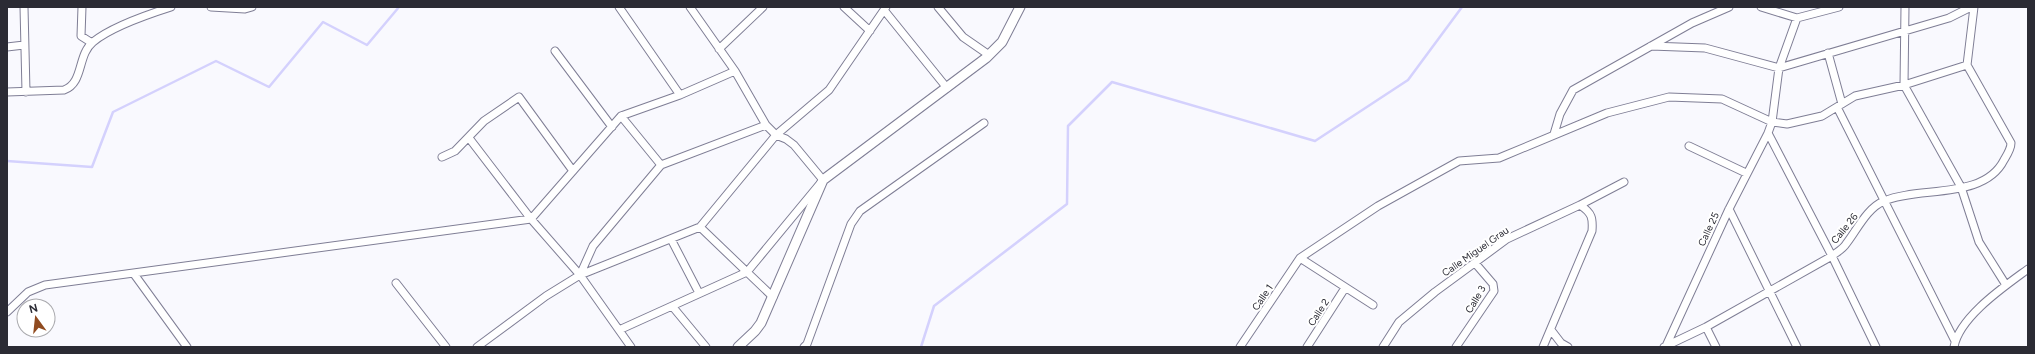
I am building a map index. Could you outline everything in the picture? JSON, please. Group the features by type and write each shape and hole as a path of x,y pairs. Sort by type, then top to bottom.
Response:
{"street":[{"path":"24,7 26,92"},
{"path":"82,7 81,36 92,42"},
{"path":"7,92 64,90 70,88 75,82 83,54 92,42 150,14 171,7"},
{"path":"211,7 245,9 252,7"},
{"path":"620,7 680,95"},
{"path":"690,7 735,71 766,125 776,135 786,139 794,145 823,180"},
{"path":"719,49 763,7"},
{"path":"844,7 870,32"},
{"path":"938,7 963,37 989,55"},
{"path":"619,330 747,272 823,180 989,55 1002,42 1020,7"},
{"path":"1554,134 1560,114 1573,90 1692,23 1730,7"},
{"path":"1761,7 1797,18 1839,7"},
{"path":"1905,7 1904,85 1962,187 1979,242 2006,285"},
{"path":"1651,46 1705,48 1779,68 1949,18 1972,7"},
{"path":"1373,305 1300,258 1378,206 1459,161 1499,158 1607,113 1669,97 1722,99 1772,122 1787,124 1822,116 1855,96 1904,85 1967,65 1972,7"},
{"path":"477,347 546,296 580,276 700,227 776,135 829,90 885,8 947,88"},
{"name":"Calle 25","path":"1665,347 1729,208 1768,133 1772,122 1779,68 1797,18"},
{"path":"7,47 24,45"},
{"path":"555,51 612,126"},
{"path":"1828,53 1839,105 1884,201 1955,344"},
{"name":"Calle 26","path":"1665,347 1769,292 1832,256 1845,246 1870,212 1884,201 1910,195 1962,187 1989,179 1997,172 2010,148 2011,143 1967,65"},
{"path":"7,312 28,292 45,285 531,219 621,116 680,95 735,71"},
{"path":"442,157 455,151 484,121 519,97 573,171"},
{"path":"621,116 661,165"},
{"path":"808,346 851,224 860,211 984,123"},
{"path":"580,276 593,246 661,165 766,125"},
{"path":"1768,133 1832,256 1876,347"},
{"path":"469,138 531,219 580,276 631,347"},
{"path":"1689,146 1746,173"},
{"path":"738,347 758,327 773,297 823,180"},
{"name":"Calle Miguel Grau","path":"1383,347 1399,322 1508,239 1580,205 1624,182"},
{"path":"1543,347 1592,232 1594,218 1589,210 1580,205"},
{"path":"1729,208 1797,347"},
{"path":"700,227 773,297"},
{"path":"671,239 699,293"},
{"name":"Calle 1","path":"1240,347 1300,258"},
{"name":"Calle 3","path":"1456,347 1494,291 1493,284 1475,263"},
{"path":"1955,344 1970,317 2006,285 2028,269"},
{"path":"134,274 187,347"},
{"path":"396,282 446,347"},
{"name":"Calle 2","path":"1307,347 1345,288"},
{"path":"672,306 706,347"},
{"path":"1706,326 1716,347"},
{"path":"1551,330 1561,343 1568,347"}],"waterway":[{"path":"7,161 92,167 113,112 216,61 269,87 323,22 367,45 399,7"},
{"path":"921,347 934,306 1067,204 1068,126 1112,82 1315,141 1408,80 1462,7"}]}
